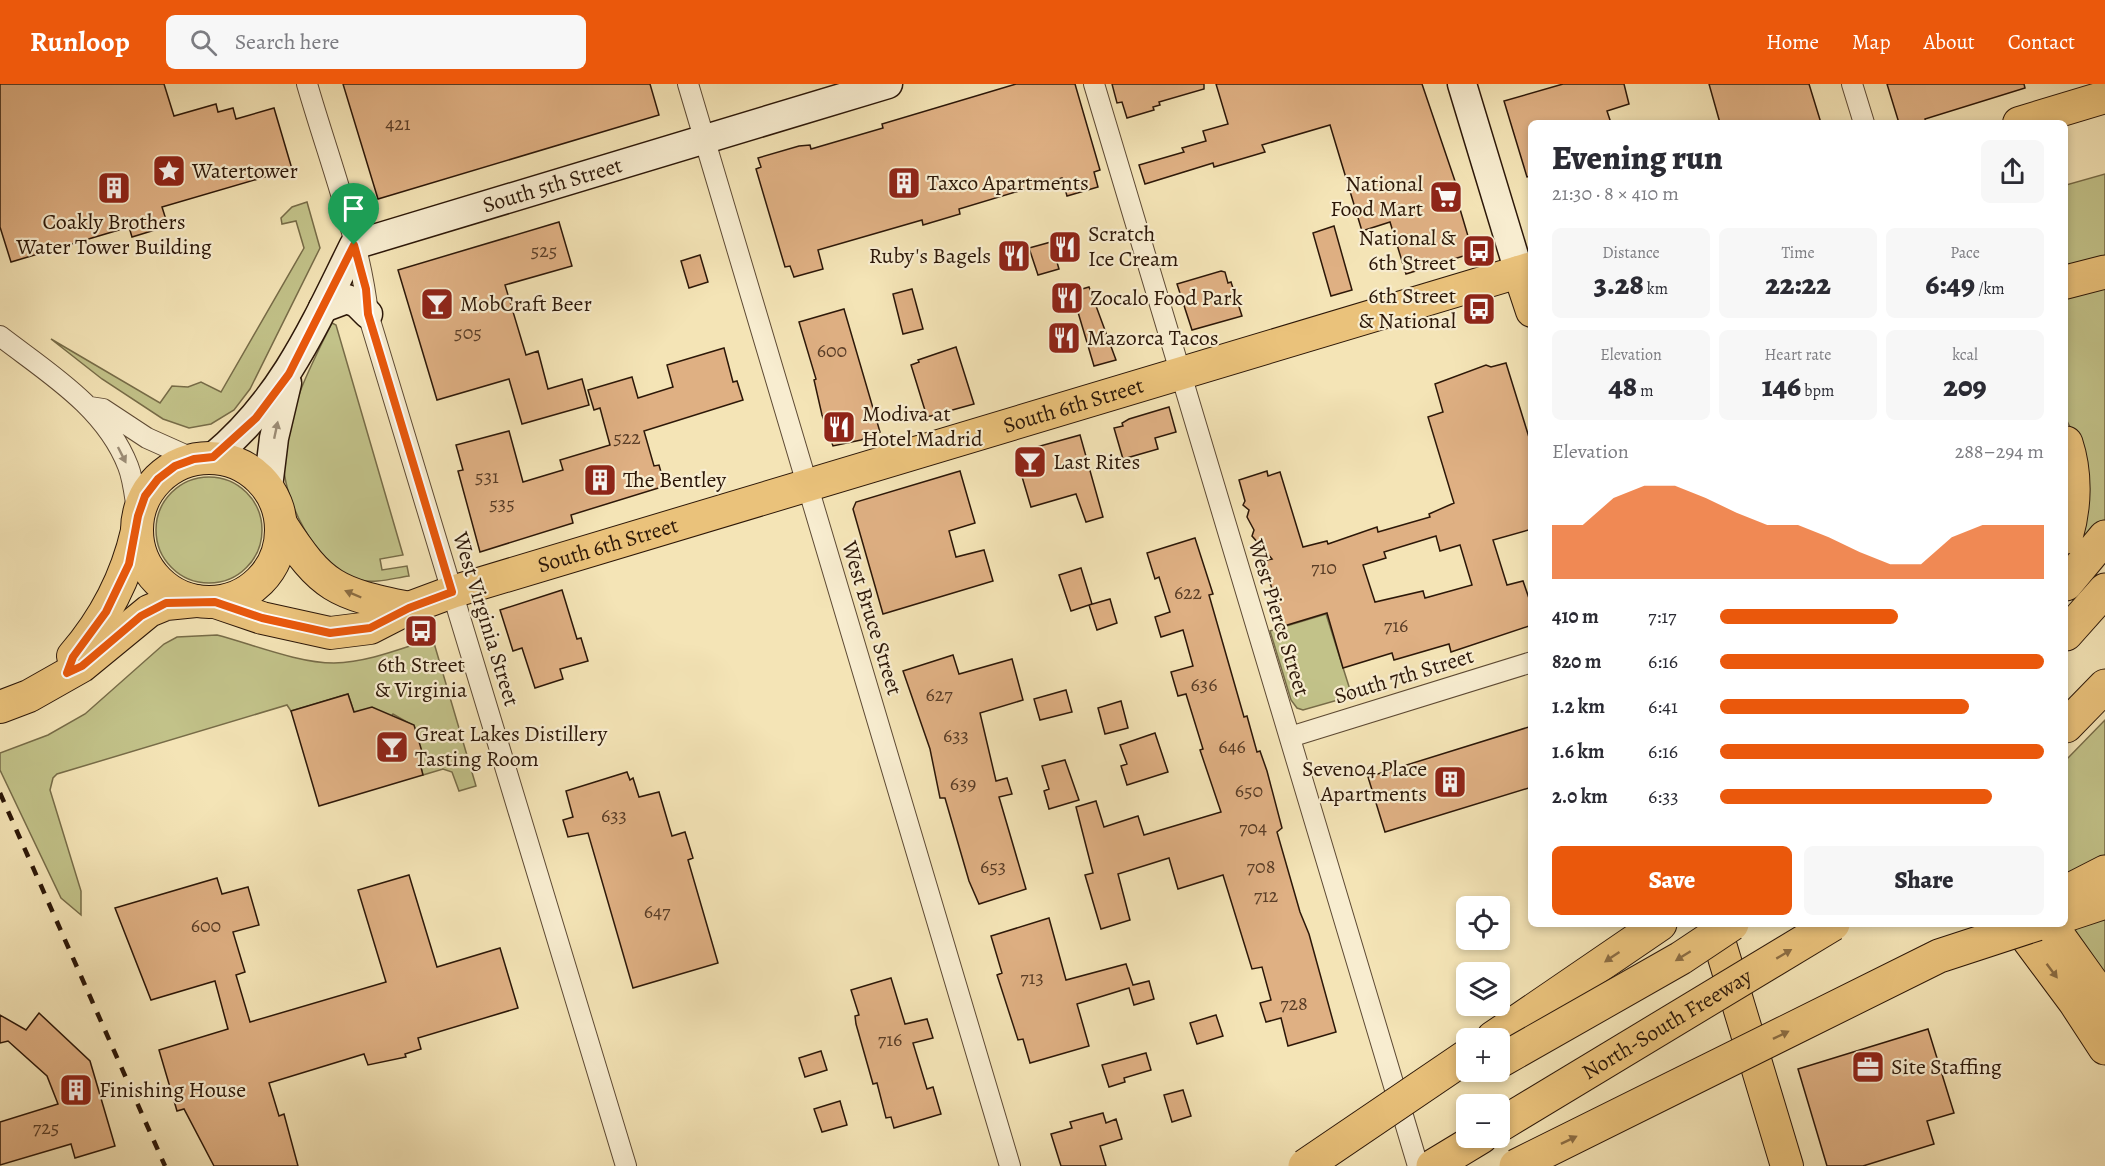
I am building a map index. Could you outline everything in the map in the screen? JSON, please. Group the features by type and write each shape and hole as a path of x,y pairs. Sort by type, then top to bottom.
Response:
{"highway":[{"path":"2068,281 2105,272"},
{"path":"2068,453 2072,476 2072,515 2068,530"},
{"path":"2068,582 2105,537"},
{"path":"2068,632 2105,590"},
{"path":"2068,724 2105,686"},
{"path":"2068,913 2092,886"},
{"path":"1508,1028 1656,927"},
{"path":"1510,1055 1681,958 1728,927"},
{"name":"North-South Freeway","path":"1510,1119 1828,927"},
{"path":"1516,1166 1996,927"},
{"path":"2019,927 2075,1002 2105,1048"},
{"path":"1940,956 2028,927"},
{"path":"2052,927 2105,1001"},
{"path":"1305,1166 1456,1063"},
{"path":"1314,1166 1463,1082"},
{"path":"1432,1166 1462,1148"}],"main road":[{"path":"2029,120 2105,97"},
{"name":"South 6th Street","path":"9,704 82,666 149,611 166,603 206,601 262,618 330,633 370,628 409,608 452,592 1525,270"},
{"path":"1525,270 1528,288"},
{"path":"67,673 73,657 92,634 116,593 129,564 137,523 145,496 158,479 175,466 204,458 234,462 253,472 268,488 277,505 281,524 279,547 270,567 256,584 237,596 206,601 177,594 160,583 144,559 137,523"},
{"path":"281,524 305,561 322,579 356,597 409,608"},
{"path":"1715,927 1787,1166"}],"street":[{"name":"West Virginia Street","path":"307,84 366,289 368,314 517,799 626,1166"},
{"name":"West Bruce Street","path":"688,84 1010,1166"},
{"name":"South 5th Street","path":"354,245 888,84"},
{"name":"West Pierce Street","path":"1094,84 1418,1166"},
{"path":"1462,84 1525,270"},
{"path":"1852,84 1863,120"},
{"path":"90,406 103,409 147,438 204,458 245,430 289,374 354,245"},
{"path":"323,308 347,299 357,303 368,314"},
{"path":"0,336 90,406 118,446 128,467 137,523"},
{"path":"268,488 274,438 289,374"},
{"name":"South 7th Street","path":"1290,736 1528,663"}],"green space":[{"path":"2105,174 2105,261 2068,270 2068,184"},
{"path":"307,202 320,248 250,389 234,410 211,424 189,428 163,419 102,379 51,339 160,403 172,386 188,387 201,382 221,392 304,248 296,221 282,224 281,218 292,207"},
{"path":"2105,285 2105,524 2072,551 2071,429 2068,423 2068,294"},
{"path":"332,323 336,325 403,555 380,559 382,570 407,566 409,576 372,581 360,580 344,574 316,547 304,529 288,490 284,471 284,455 291,420 302,387"},
{"path":"209,477 229,481 247,492 258,510 262,530 258,550 247,568 229,579 209,583 189,579 171,568 160,550 156,530 160,510 171,492 189,481"},
{"path":"1326,614 1352,696 1303,710 1297,708 1291,700 1270,631"},
{"path":"217,635 290,657 334,663 370,658 428,640 434,643 476,786 459,791 452,772 443,769 423,775 418,756 422,755 414,726 393,714 391,717 354,712 348,694 291,711 287,705 57,774 53,778 50,790 81,891 81,915 61,898 0,770 0,753 48,735 85,714 164,644 177,637"},
{"path":"2105,720 2105,862 2068,879 2068,758"},
{"path":"2105,919 2105,988 2063,930"}],"building":[{"name":"Coakly Brothers Water Tower Building","path":"0,84 164,84 174,116 216,104 218,112 233,108 236,119 274,108 292,169 162,207 168,226 132,237 129,227 11,262 0,227"},
{"path":"343,84 650,84 659,115 378,199"},
{"name":"Taxco Apartments","path":"1016,84 1075,84 1100,170 1094,172 1098,187 1067,196 1062,178 959,209 960,214 923,225 922,220 818,250 823,269 794,277 790,266 785,267 756,169 761,167 758,158 799,146 810,145 811,149 883,128 882,124"},
{"path":"1112,84 1204,84 1204,89 1159,102 1160,105 1153,107 1154,110 1127,118 1122,102 1117,103"},
{"path":"1216,84 1422,84 1455,181 1452,182 1473,253 1406,274 1390,222 1362,231 1330,125 1262,145 1265,152 1214,167 1213,163 1145,184 1139,165 1184,152 1182,148 1206,141 1203,131 1228,124"},
{"path":"1563,84 1624,84 1629,104 1607,111 1610,120 1528,120 1527,177 1504,101"},
{"path":"1709,84 1809,84 1820,120 1719,120"},
{"path":"1887,84 2024,84 2025,88 1925,120 1898,120"},
{"path":"559,222 572,266 505,285 526,355 538,351 548,389 582,379 589,405 522,424 509,379 437,400 398,270"},
{"path":"1334,226 1352,290 1331,296 1313,233"},
{"path":"1051,242 1059,269 1038,275 1029,248"},
{"path":"700,255 708,282 689,288 681,261"},
{"path":"1221,271 1225,272 1228,283 1231,282 1242,316 1192,330 1177,284"},
{"path":"1089,287 1116,360 1094,366 1072,292"},
{"path":"912,289 923,329 903,334 893,294"},
{"path":"844,309 880,432 861,440 833,446 822,415 814,380 816,379 799,322"},
{"path":"956,347 974,404 927,417 911,365 919,362 918,360"},
{"path":"724,348 733,382 737,381 743,400 644,431 654,466 659,465 665,486 571,515 573,523 480,552 458,471 463,470 456,445 509,431 523,482 563,470 560,460 610,445 600,408 594,410 588,390 632,377 638,398 673,387 667,365"},
{"path":"1506,363 1528,434 1528,530 1493,540 1507,585 1523,581 1528,595 1528,626 1451,652 1449,644 1394,660 1392,653 1343,668 1327,613 1284,626 1263,561 1272,559 1252,536 1254,530 1247,517 1249,510 1243,505 1245,501 1239,480 1267,471 1268,476 1280,472 1303,547 1327,541 1328,544 1377,527 1378,532 1430,517 1429,514 1454,503 1428,417 1443,412 1435,384 1486,365 1491,367","holes":["1436,536 1440,551 1460,545 1472,585 1425,598 1423,591 1375,602 1363,565 1386,558 1384,552"]},
{"path":"1169,407 1176,432 1155,438 1158,449 1123,459 1114,428 1123,426 1122,423 1129,419"},
{"path":"1080,435 1103,517 1086,522 1076,494 1031,507 1015,453"},
{"path":"960,471 975,523 949,531 956,557 984,550 993,581 883,614 853,509 856,502"},
{"path":"1195,538 1213,594 1209,595 1244,717 1247,716 1257,752 1260,751 1267,771 1282,828 1277,832 1300,912 1309,934 1336,1032 1288,1046 1281,1018 1266,1022 1260,1003 1271,1000 1262,967 1252,969 1223,875 1178,889 1169,858 1118,874 1130,920 1101,929 1085,875 1093,873 1076,807 1096,801 1104,827 1138,816 1144,835 1221,812 1200,750 1203,749 1186,694 1178,696 1171,672 1193,666 1183,630 1161,637 1155,617 1170,612 1159,577 1155,579 1147,553"},
{"path":"1081,568 1092,604 1071,611 1059,575"},
{"path":"562,590 577,639 581,638 588,661 560,669 563,679 535,688 522,648 513,651 500,610"},
{"path":"1110,599 1117,623 1097,630 1089,605"},
{"path":"953,655 959,674 1012,659 1023,700 980,713 996,781 1007,778 1012,794 999,797 1026,889 979,904 969,881 945,798 940,798 930,749 903,671"},
{"path":"1066,690 1072,712 1040,720 1034,699"},
{"path":"348,694 354,712 372,707 414,725 423,755 418,756 423,775 319,806 291,711"},
{"path":"1121,701 1128,728 1105,734 1098,708"},
{"name":"Seven04 Place Apartments","path":"1528,727 1528,788 1385,832 1368,777"},
{"path":"1155,733 1168,772 1127,785 1121,766 1127,764 1120,745"},
{"path":"1065,760 1079,800 1049,809 1044,791 1049,789 1042,766"},
{"path":"627,772 630,780 633,778 639,797 659,792 672,836 685,832 693,858 688,860 718,963 633,988 588,833 568,837 563,820 573,817 566,791"},
{"path":"409,875 437,967 500,948 518,1008 418,1038 421,1049 405,1054 406,1057 368,1065 364,1054 269,1083 279,1116 284,1114 298,1166 214,1166 184,1109 177,1111 159,1050 228,1029 215,981 151,1000 115,908 217,878 222,894 248,887 259,925 233,932 245,972 236,975 250,1022 386,982 358,890"},
{"path":"1049,918 1066,980 1126,964 1133,985 1149,981 1154,999 1134,1005 1129,988 1077,1004 1089,1046 1030,1063 1023,1039 1018,1040 997,975 1002,973 991,936"},
{"path":"891,978 905,1024 927,1019 933,1038 913,1043 927,1089 933,1087 941,1114 894,1128 891,1117 886,1118 877,1083 873,1084 856,1024 855,1016 859,1015 851,990"},
{"name":"Finishing House","path":"39,1013 90,1061 115,1146 75,1158 71,1144 0,1165 0,1122 58,1104 47,1076 8,1041 0,1043 0,1015 26,1030"},
{"path":"1216,1015 1223,1036 1197,1044 1190,1023"},
{"path":"1928,1029 1954,1113 1927,1121 1934,1144 1863,1166 1827,1166 1798,1069"},
{"path":"821,1051 827,1070 805,1077 799,1058"},
{"path":"1146,1053 1151,1070 1124,1078 1125,1082 1109,1087 1102,1065"},
{"path":"1183,1090 1191,1116 1172,1122 1164,1095"},
{"path":"840,1101 847,1125 822,1132 814,1109"},
{"path":"1103,1113 1106,1123 1116,1119 1122,1139 1100,1146 1106,1166 1061,1166 1051,1134 1072,1128 1070,1122"}],"railway":[{"path":"0,793 165,1166"}],"place":[{"name":"Watertower","path":"169,171"},
{"name":"Taxco Apartments","path":"904,183"},
{"name":"Coakly Brothers Water Tower Building","path":"114,188"},
{"name":"National Food Mart","path":"1446,197"},
{"name":"Scratch Ice Cream","path":"1065,247"},
{"name":"National & 6th Street","path":"1479,251"},
{"name":"Ruby's Bagels","path":"1014,256"},
{"name":"Zocalo Food Park","path":"1067,298"},
{"name":"MobCraft Beer","path":"437,304"},
{"name":"6th Street & National","path":"1479,309"},
{"name":"Mazorca Tacos","path":"1064,338"},
{"name":"Modiva at Hotel Madrid","path":"839,427"},
{"name":"Last Rites","path":"1030,462"},
{"name":"The Bentley","path":"600,480"},
{"name":"6th Street & Virginia","path":"421,631"},
{"name":"Great Lakes Distillery Tasting Room","path":"392,747"},
{"name":"Seven04 Place Apartments","path":"1450,782"},
{"name":"Site Staffing","path":"1868,1067"},
{"name":"Finishing House","path":"76,1090"}],"route":[{"path":"354,245 366,289 368,314 452,592 409,608 370,628 330,633 262,618 215,602 166,603 141,616 82,666 67,673 73,657 106,612 129,564 138,516 145,496 158,479 175,466 194,459 213,457 240,435 256,418 289,374 354,245"}]}
